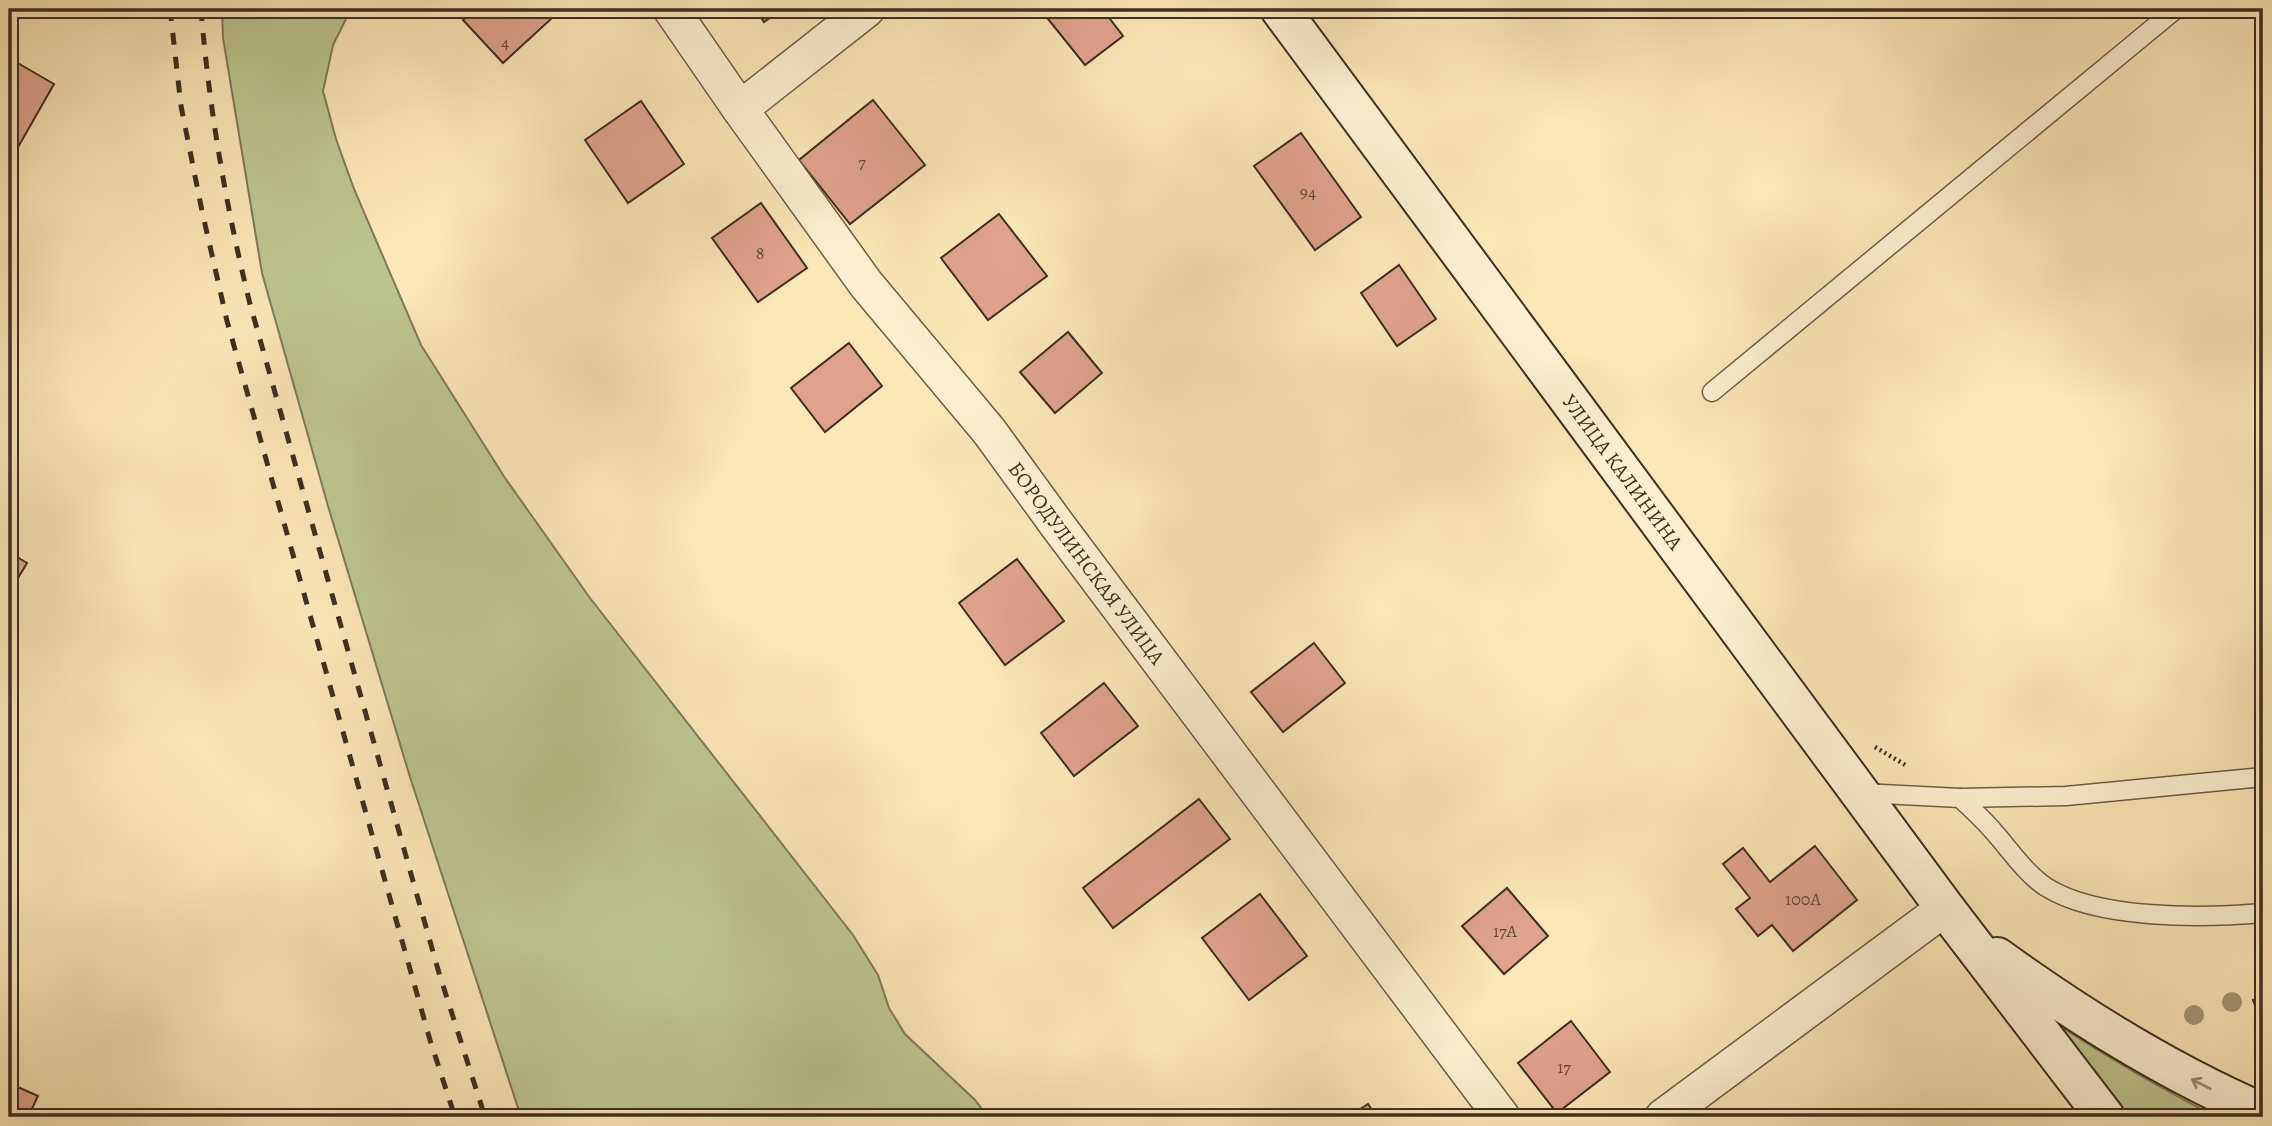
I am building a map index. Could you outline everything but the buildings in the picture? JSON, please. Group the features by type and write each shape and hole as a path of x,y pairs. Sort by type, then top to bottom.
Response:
{"main road":[{"name":"УЛИЦА КАЛИНИНА","path":"1280,9 1859,793 2105,1117"},
{"path":"1955,921 2058,999 2124,1042 2263,1113"}],"street":[{"name":"БОРОДУЛИНСКАЯ УЛИЦА","path":"671,9 866,284 989,431 1502,1117"},
{"path":"740,109 867,9"},
{"path":"1663,1117 1955,921"}],"lane":[{"path":"1712,392 2176,9"},
{"path":"1859,793 1960,797 2066,796 2263,777"},
{"path":"1960,797 2032,875 2047,887 2067,897 2092,905 2158,914 2233,916 2263,913"}],"green space":[{"path":"222,9 351,9 333,45 323,91 354,189 421,345 505,478 590,598 853,935 878,975 889,1008 905,1034 975,1100 988,1117 521,1117 410,777 328,506 262,273 223,38"},
{"path":"2049,1019 2132,1071 2217,1117 2124,1117"}],"railway":[{"path":"170,9 181,106 227,321 430,1040 455,1117"},
{"path":"201,9 220,157 250,304 439,973 485,1117"}]}
